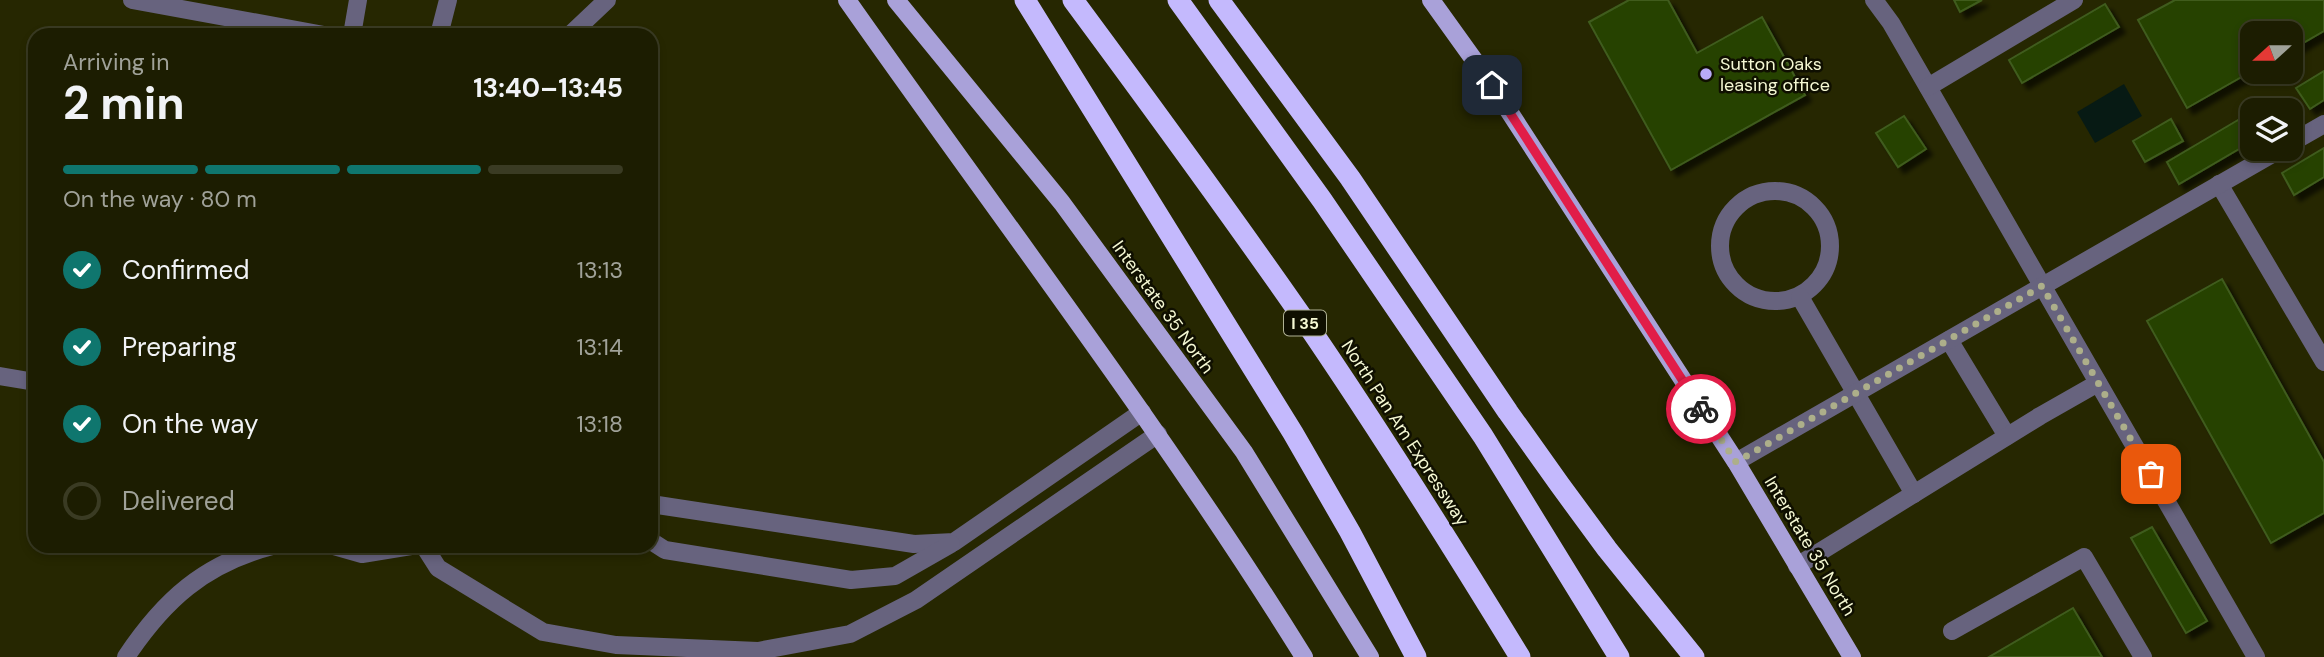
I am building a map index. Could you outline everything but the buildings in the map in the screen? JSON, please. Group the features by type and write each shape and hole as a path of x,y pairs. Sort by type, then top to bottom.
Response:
{"highway":[{"path":"1025,0 1293,433 1350,532 1416,657"},
{"name":"North Pan Am Expressway","path":"1073,0 1300,314 1418,491 1520,657"},
{"path":"1178,0 1322,200 1483,436 1619,657"},
{"path":"1219,0 1350,178 1560,485 1693,657"}],"main road":[{"path":"847,0 1158,434 1247,565 1304,657"},
{"name":"Interstate 35 North","path":"896,0 1062,203 1244,452 1370,657"},
{"name":"Interstate 35 North","path":"1431,0 1492,85 1736,462 1852,657"}],"street":[{"path":"132,0 286,28"},
{"path":"353,28 358,0"},
{"path":"441,28 448,0"},
{"path":"577,28 607,0"},
{"path":"1874,0 1891,23 2256,657"},
{"path":"1928,87 2074,0"},
{"path":"2303,136 2324,124"},
{"path":"1736,462 2260,161"},
{"path":"2219,184 2324,362"},
{"path":"1771,190 1793,193 1812,204 1825,221 1831,242 1828,264 1817,283 1800,296 1779,302 1757,299 1738,288 1725,271 1719,250 1722,228 1733,209 1750,195 1771,190"},
{"path":"1800,296 1914,494"},
{"path":"1948,340 2007,436"},
{"path":"0,376 28,381"},
{"path":"1797,566 2098,383"},
{"path":"658,546 665,550 851,580 895,576 954,542 1142,412"},
{"path":"428,553 438,568 542,632 616,645 758,651 850,634 916,600 1158,434"},
{"path":"658,505 914,544 954,542"},
{"path":"126,657 143,631 172,598 207,571 246,553"},
{"path":"1952,631 2084,557 2143,657"}],"shaded area":[{"path":"2124,84 2142,116 2095,143 2077,112"}],"way so far":[{"path":"1701,409 1736,462 2042,286 2151,474"}],"place":[{"name":"Sutton Oaks leasing office","path":"1706,74"}],"route":[{"path":"1492,85 1701,409"}]}
